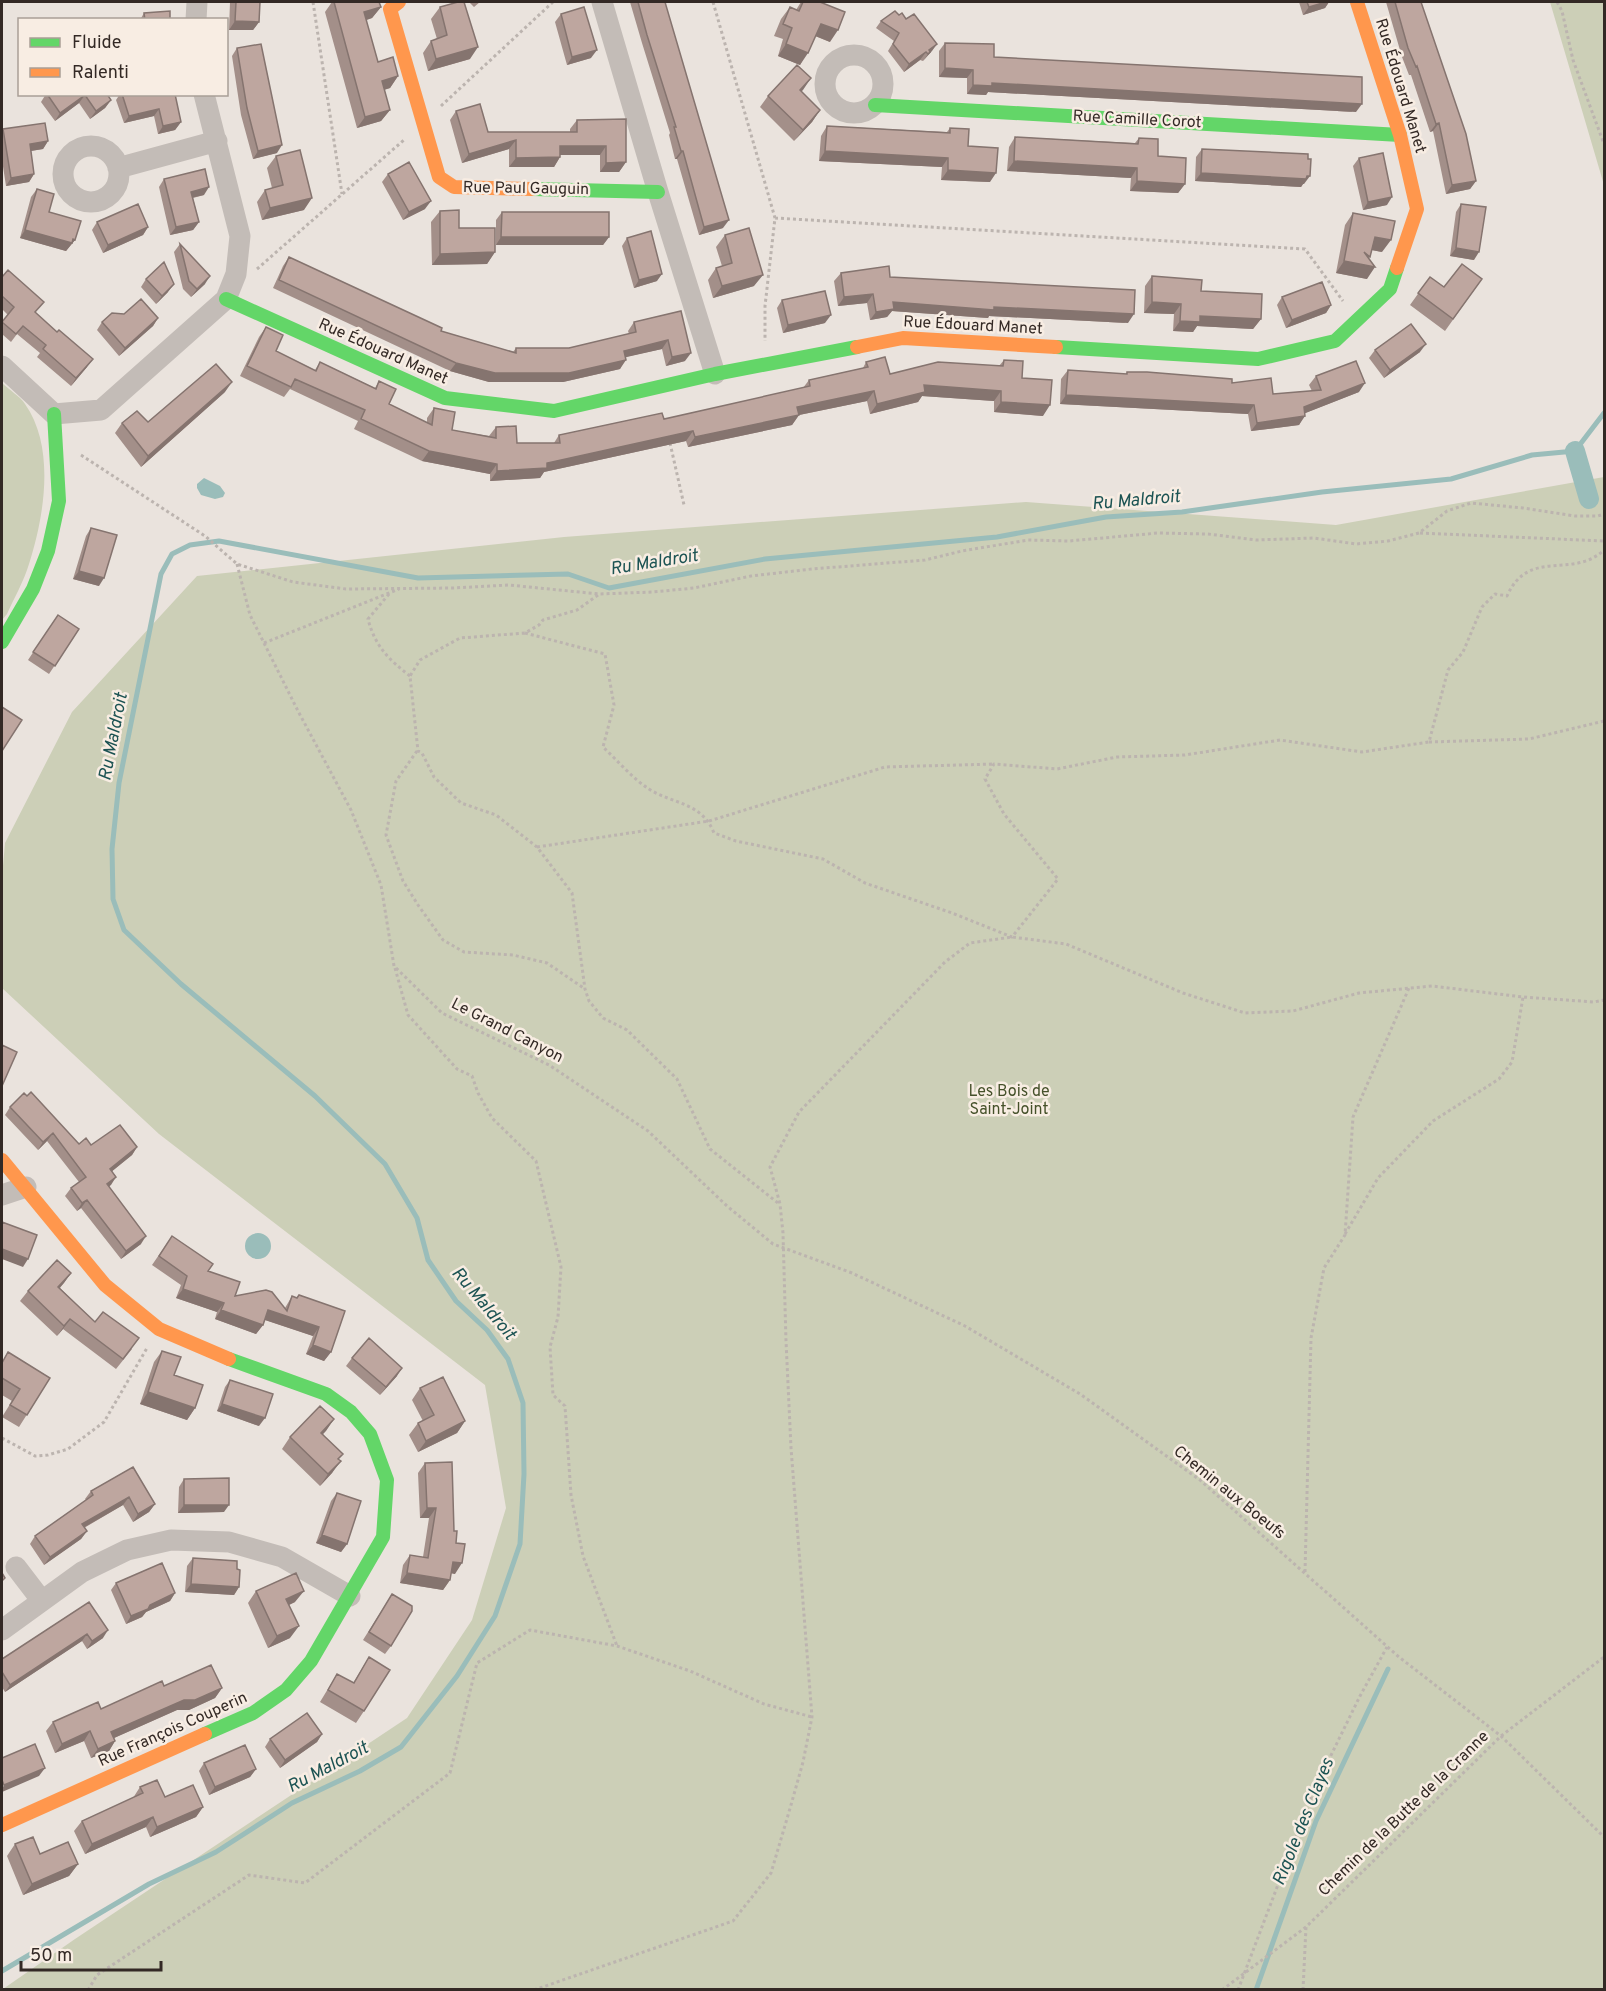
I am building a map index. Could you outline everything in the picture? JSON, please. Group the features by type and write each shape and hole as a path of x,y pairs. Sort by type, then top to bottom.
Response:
{"street":[{"path":"196,18 197,2"},
{"name":"Rue Paul Gauguin","path":"399,2 390,9 440,177 454,187 658,192"},
{"path":"602,2 715,374"},
{"name":"Rue Édouard Manet","path":"226,299 445,398 554,411 715,374 903,338 1258,359 1335,341 1390,288 1417,209 1400,135 1357,2"},
{"path":"54,414 101,410 226,299 236,274 240,236 205,96"},
{"name":"Rue Camille Corot","path":"875,105 1400,135"},
{"path":"118,168 217,141"},
{"path":"2,366 54,414 59,501 48,551 33,590 2,642"},
{"name":"Rue François Couperin","path":"2,1160 105,1285 159,1329 210,1352 327,1394 351,1412 370,1434 387,1480 383,1538 311,1661 286,1690 253,1713 2,1825"},
{"path":"2,1195 26,1187"},
{"path":"2,1630 82,1572 127,1550 171,1540 229,1542 282,1557 350,1596"},
{"path":"16,1567 42,1601"}],"path":[{"path":"313,2 342,194"},
{"path":"236,274 248,275 255,271 423,122 553,2"},
{"path":"713,2 775,218 765,306 766,364"},
{"path":"1557,2 1562,11 1573,60 1605,144"},
{"path":"775,218 1305,249 1357,320"},
{"path":"669,438 684,506"},
{"path":"57,459 77,453 205,536 237,564 293,582 346,589 509,585 599,594 694,588 751,576 925,560 1028,540 1069,541 1158,532 1208,534 1256,540 1314,538 1356,544 1388,541 1419,533 1605,541"},
{"path":"1419,533 1447,510 1471,503 1575,516 1605,514"},
{"path":"1429,742 1448,670 1464,652 1482,607 1495,594 1507,596 1512,585 1530,569 1580,563 1605,550"},
{"path":"237,564 250,615 351,810 377,874 381,885 394,966 408,1015 457,1069 472,1076 478,1093 492,1118 536,1161 561,1267 558,1317 550,1347 553,1395 565,1406 571,1495 583,1556 617,1646"},
{"path":"264,643 401,588"},
{"path":"390,592 368,618 372,636 390,660 410,676"},
{"path":"525,633 543,620 577,610 599,594"},
{"path":"585,989 547,963 513,955 464,952 443,940 403,881 386,835 396,781 418,751 410,676 420,660 460,638 525,633 605,654 614,705 603,747 649,790 682,802 709,821 714,833 736,841 823,859 865,883 906,895 1012,937 1066,944 1183,993 1245,1013 1293,1011 1359,993 1432,986 1523,997 1594,1002 1605,1000"},
{"path":"537,847 709,821 885,767 994,764 1057,769 1118,757 1185,755 1280,740 1362,752 1429,742 1529,740 1605,721"},
{"path":"418,751 422,753 434,777 461,803 496,815 537,847 572,893 585,989 589,1001 603,1018 627,1030 677,1079 711,1149 780,1204"},
{"path":"534,1989 733,1921 771,1873 803,1762 812,1717 791,1448 780,1204 770,1167 799,1112 945,962 970,943 1012,937 1058,879 1004,814 985,779 994,764"},
{"name":"Le Grand Canyon","path":"394,966 442,1013 549,1065 648,1131 727,1206 773,1244 783,1248"},
{"path":"1345,1235 1353,1117 1409,988"},
{"path":"1305,1572 1311,1338 1324,1268 1378,1178 1433,1121 1498,1079 1512,1062 1523,997"},
{"name":"Chemin aux Boeufs","path":"783,1248 852,1273 965,1326 1080,1394 1200,1480 1388,1647 1501,1737 1605,1837"},
{"path":"2,1438 35,1456 68,1449 104,1422 159,1329"},
{"path":"88,1989 97,1975 249,1875 305,1883 450,1773 477,1664 530,1630 617,1646 690,1671 764,1704 812,1717"},
{"path":"1238,1989 1314,1790 1360,1696 1388,1647"},
{"name":"Chemin de la Butte de la Cranne","path":"1222,1989 1306,1927 1501,1737 1605,1657"},
{"path":"1303,1989 1306,1927"}],"green space":[{"path":"1550,2 1604,2 1604,185"},
{"path":"2,383 23,401 35,422 41,441 44,483 39,525 29,564 22,583 2,620"},
{"name":"Les Bois de Saint-Joint","path":"1604,477 1604,1989 3,1989 407,1718 472,1620 506,1508 485,1385 159,1134 2,988 2,877 5,843 72,712 197,576 564,537 1026,502 1336,525"}],"water":[{"path":"204,478 220,486 225,493 223,497 215,499 201,495 197,484"},
{"path":"258,1233 267,1237 271,1246 267,1255 258,1259 249,1255 245,1246 249,1237"}],"building":[{"path":"236,2 260,2 259,22 235,21"},
{"path":"334,2 379,2 381,7 364,12 378,62 393,57 398,76 382,81 390,110 365,117"},
{"path":"464,2 478,47 436,59 431,41 447,35 440,7"},
{"path":"638,2 665,2 729,220 704,227"},
{"path":"803,2 820,2 845,12 838,30 821,24 808,53 786,44 792,28 783,24 790,7 799,11"},
{"path":"1307,2 1326,2 1309,7"},
{"path":"1395,2 1421,2 1466,134 1476,181 1452,185 1439,123 1436,124 1417,66 1408,48"},
{"path":"584,7 597,50 572,57 561,14"},
{"path":"170,11 170,18 145,18 144,13"},
{"path":"895,11 899,15 902,13 906,19 914,14 937,44 929,50 928,54 926,52 909,64 893,44 899,33 881,21"},
{"path":"945,43 994,44 994,57 1362,77 1362,104 992,83 992,86 973,85 973,70 945,68"},
{"path":"261,44 282,145 258,151 247,108 237,48"},
{"path":"797,65 811,78 800,90 820,110 803,130 768,96"},
{"path":"48,96 84,96 60,113"},
{"path":"86,96 108,96 111,100 96,111"},
{"path":"123,96 175,96 181,122 163,126 159,109 129,116"},
{"path":"480,104 488,132 577,132 577,120 626,119 626,162 606,163 606,146 560,146 560,157 516,158 516,140 469,154 456,111"},
{"path":"45,123 48,141 30,144 34,174 11,178 3,129"},
{"path":"827,126 950,133 950,128 969,129 968,146 998,148 996,173 948,170 948,158 825,151"},
{"path":"1015,137 1138,144 1139,138 1158,139 1158,156 1186,158 1185,184 1137,181 1137,168 1014,161"},
{"path":"1202,149 1308,154 1308,159 1311,159 1310,176 1306,179 1201,173"},
{"path":"300,150 312,198 270,208 265,190 283,185 276,156"},
{"path":"1383,153 1392,197 1368,202 1359,158"},
{"path":"409,162 431,201 409,212 388,174"},
{"path":"205,169 209,187 191,192 199,222 176,227 164,179"},
{"path":"37,189 54,194 49,212 81,221 72,243 25,230"},
{"path":"138,204 148,227 108,245 97,222"},
{"path":"1461,204 1486,207 1479,252 1456,248"},
{"path":"459,210 459,228 495,228 495,252 440,254 440,211"},
{"path":"502,212 609,212 609,237 501,237"},
{"path":"1353,213 1395,221 1391,240 1375,237 1370,257 1364,252 1375,267 1344,261"},
{"path":"749,228 763,275 722,286 716,268 732,263 725,235"},
{"path":"651,231 662,274 639,280 627,238"},
{"path":"180,244 210,276 197,289 189,281"},
{"path":"289,257 442,328 441,331 516,353 516,348 569,348 636,332 634,322 681,311 691,353 672,357 668,340 624,351 626,360 569,373 495,373 456,363 279,280"},
{"path":"164,262 174,284 162,296 146,279"},
{"path":"1462,264 1482,279 1453,319 1418,293 1430,277 1444,287"},
{"path":"889,266 890,277 1135,290 1134,314 994,307 994,310 893,302 894,309 876,312 873,294 844,297 841,273"},
{"path":"8,270 44,302 35,312 93,359 76,378 43,349 46,345 23,326 16,334 2,322 14,307 2,296 2,277"},
{"path":"1152,276 1202,280 1201,291 1262,294 1261,319 1200,316 1200,322 1180,321 1181,304 1152,302"},
{"path":"1322,282 1331,305 1292,320 1282,297"},
{"path":"825,291 831,315 788,325 782,300"},
{"path":"141,299 158,318 125,348 102,322 112,313 124,314"},
{"path":"1411,324 1426,344 1390,370 1375,350"},
{"path":"266,327 283,335 276,351 316,371 320,362 376,389 379,381 396,389 389,404 432,425 434,408 455,412 452,430 496,438 496,427 516,426 517,443 560,443 559,435 662,413 664,419 810,386 809,380 868,367 866,362 885,357 890,374 938,362 1003,366 1004,360 1023,361 1022,378 1052,380 1050,405 1001,402 1001,391 924,385 925,392 877,404 874,391 797,407 799,415 695,437 693,431 547,463 547,468 497,471 497,464 429,451 361,419 365,410 295,379 291,387 247,366"},
{"path":"1356,361 1365,383 1304,407 1305,416 1257,423 1254,405 1066,395 1068,370 1127,374 1127,372 1147,372 1232,379 1232,383 1271,378 1273,394 1321,390 1316,376"},
{"path":"216,364 232,382 148,456 122,423 137,411 148,422"},
{"path":"91,528 117,535 104,578 79,571"},
{"path":"58,615 79,629 55,666 33,652"},
{"path":"2,707 22,720 2,751"},
{"path":"2,1045 17,1052 2,1086"},
{"path":"31,1092 79,1144 86,1138 91,1145 120,1125 137,1147 110,1169 116,1177 107,1184 146,1236 126,1251 87,1200 82,1203 71,1188 86,1177 53,1133 43,1142 10,1107 24,1093 27,1096"},
{"path":"2,1222 37,1235 28,1259 2,1249"},
{"path":"172,1236 213,1264 208,1271 240,1282 235,1296 266,1290 272,1292 287,1311 292,1296 297,1298 299,1295 345,1311 331,1352 313,1345 319,1327 268,1310 263,1325 221,1310 224,1303 183,1289 187,1276 159,1256"},
{"path":"57,1260 71,1273 58,1287 95,1322 103,1312 139,1338 123,1359 70,1319 64,1326 28,1291"},
{"path":"369,1338 402,1368 386,1387 352,1358"},
{"path":"162,1351 181,1357 174,1375 203,1385 195,1408 148,1392"},
{"path":"8,1352 50,1378 27,1415 10,1405 20,1389 2,1378 2,1363"},
{"path":"443,1377 465,1421 426,1441 418,1423 434,1415 420,1388"},
{"path":"230,1380 273,1394 265,1418 222,1404"},
{"path":"320,1406 334,1419 321,1433 343,1454 338,1459 341,1461 328,1474 290,1437"},
{"path":"452,1462 454,1531 457,1531 456,1543 465,1544 462,1563 453,1562 450,1580 407,1573 410,1555 428,1558 436,1508 427,1508 425,1463"},
{"path":"133,1467 155,1504 138,1514 129,1497 82,1524 87,1531 50,1557 35,1536 93,1495 91,1491"},
{"path":"229,1478 229,1505 184,1505 184,1479"},
{"path":"337,1493 361,1501 347,1544 322,1535"},
{"path":"193,1558 237,1561 237,1569 240,1570 239,1587 191,1584"},
{"path":"162,1563 175,1593 131,1616 116,1583"},
{"path":"296,1573 304,1591 286,1599 299,1626 277,1636 256,1591"},
{"path":"392,1594 412,1606 412,1611 391,1646 369,1632"},
{"path":"89,1602 108,1630 92,1641 87,1634 10,1685 2,1672 2,1659"},
{"path":"369,1657 390,1670 364,1711 328,1690 337,1674 354,1683"},
{"path":"211,1665 222,1688 195,1700 184,1700 111,1732 115,1741 98,1749 90,1731 62,1744 53,1722 98,1702 101,1709 162,1681 164,1686"},
{"path":"307,1713 322,1734 285,1760 270,1739"},
{"path":"35,1744 45,1768 4,1785 2,1758"},
{"path":"245,1745 256,1769 215,1787 204,1763"},
{"path":"157,1780 165,1797 193,1785 203,1807 157,1827 153,1817 92,1844 82,1821 143,1793 140,1787"},
{"path":"33,1837 40,1854 68,1842 78,1864 32,1884 15,1844"}],"waterway":[{"name":"Ru Maldroit","path":"2,1971 149,1884 216,1852 292,1803 360,1771 401,1747 457,1676 495,1616 520,1544 524,1474 523,1403 508,1359 487,1330 456,1301 428,1260 417,1218 385,1164 315,1096 181,984 124,930 113,899 112,849 119,783 161,574 172,554 190,545 219,541 418,578 568,574 609,588 765,559 997,537 1106,517 1182,512 1322,492 1451,479 1532,455 1575,451 1604,413"},
{"path":"1575,451 1589,499"},
{"name":"Rigole des Clayes","path":"1256,1990 1316,1821 1388,1669"}],"traffic: fast":[{"path":"875,105 1400,135"},
{"path":"532,189 658,192"},
{"path":"1056,347 1258,359 1335,341 1390,289 1397,268"},
{"path":"226,299 445,398 554,411 715,374 857,347"},
{"path":"2,642 33,589 48,551 59,501 54,414"},
{"path":"205,1734 253,1713 286,1690 311,1661 383,1537 387,1480 370,1434 351,1412 326,1394 229,1359"}],"traffic: slow":[{"path":"399,2 390,9 439,177 454,187 532,189"},
{"path":"1357,2 1400,135 1417,209 1397,268"},
{"path":"857,347 903,338 1056,347"},
{"path":"2,1160 105,1285 159,1329 229,1359"},
{"path":"2,1825 205,1734"}]}
